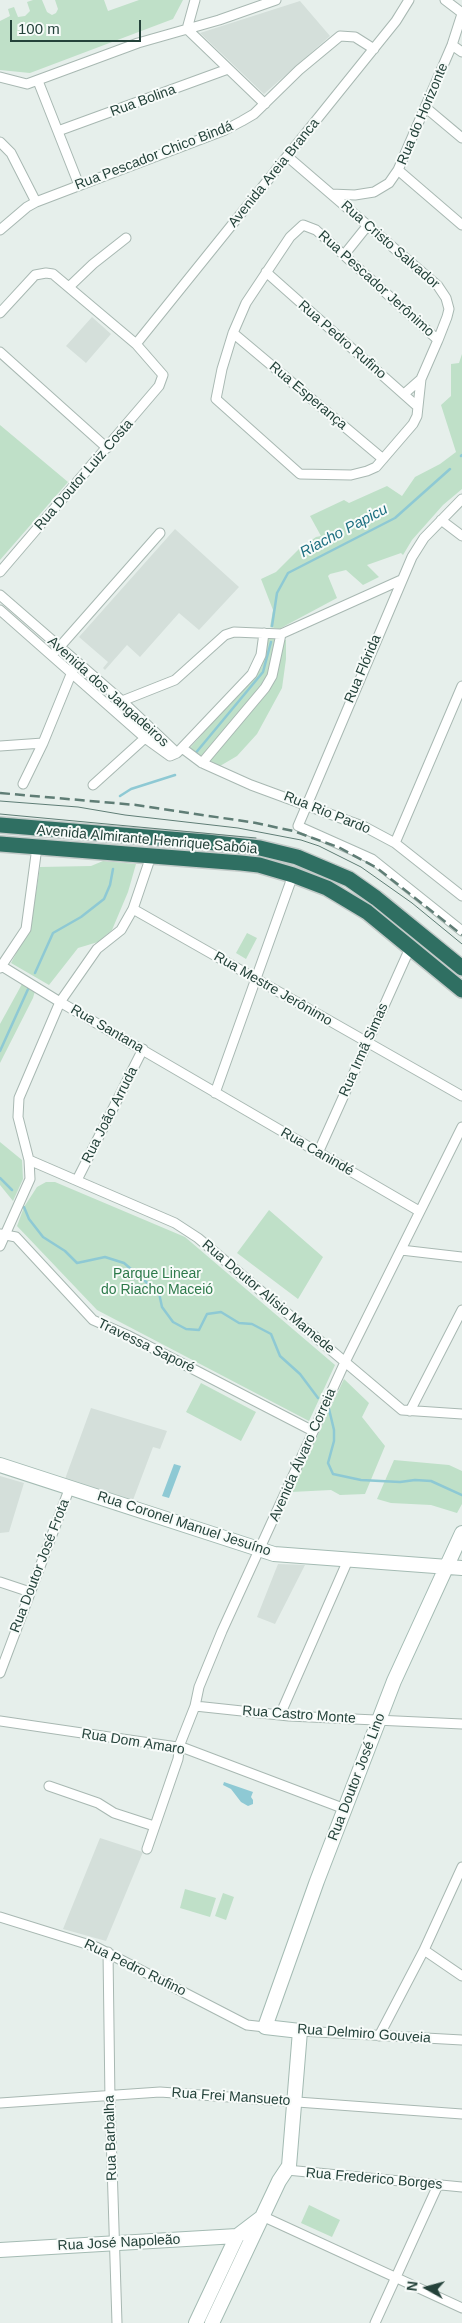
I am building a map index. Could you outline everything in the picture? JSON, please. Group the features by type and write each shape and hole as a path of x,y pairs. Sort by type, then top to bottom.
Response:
{"highway":[{"name":"Avenida Almirante Henrique Sabóia","path":"0,825 194,840 260,848 297,857 332,870 349,879 376,898 462,968"},
{"path":"192,859 194,840"},
{"name":"Avenida Almirante Henrique Sabóia","path":"0,844 259,865 293,875 327,888 367,912 462,990"}],"street":[{"path":"187,29 195,0"},
{"path":"0,77 27,84 38,81 138,43 276,0"},
{"name":"Avenida Areia Branca","path":"136,344 374,49 396,21 409,0"},
{"path":"445,0 462,13"},
{"name":"Rua do Horizonte","path":"331,194 355,195 374,192 389,183 398,170 425,107 457,45 462,13"},
{"path":"187,29 265,104"},
{"name":"Rua Pescador Chico Bindá","path":"0,230 4,220 36,202 225,130 254,114 299,70 340,36 355,37 374,49"},
{"path":"457,45 462,52"},
{"name":"Rua Bolina","path":"58,131 228,69"},
{"path":"38,81 79,185"},
{"path":"425,107 462,138"},
{"path":"0,142 14,159 36,202"},
{"name":"Rua Cristo Salvador","path":"216,399 293,469 305,475 358,474 376,467 413,424 418,408 422,379 447,317 446,298 438,286 288,157"},
{"path":"398,170 462,225"},
{"name":"Rua Pescador Jerônimo","path":"216,399 217,389 233,333 246,303 290,237 303,225 316,230 438,340"},
{"path":"344,254 368,226"},
{"path":"70,286 105,254 126,238"},
{"name":"Rua Pedro Rufino","path":"266,272 418,408"},
{"path":"0,313 31,280 41,273 53,274 70,286 136,344"},
{"name":"Rua Esperança","path":"233,333 383,459"},
{"name":"Rua Doutor Luiz Costa","path":"0,572 160,386 164,375 136,344"},
{"path":"0,352 107,448"},
{"name":"Rua Cristo Salvador","path":"404,394 422,379"},
{"name":"Rua Flórida","path":"462,499 424,538 401,580 298,826 372,859 462,931"},
{"path":"441,520 462,536"},
{"path":"52,655 160,533"},
{"path":"112,708 122,701 175,680 225,635 234,632 280,634 401,580"},
{"name":"Avenida dos Jangadeiros","path":"0,595 59,648 182,751 172,756 167,755 145,738 0,610"},
{"path":"182,751 252,674 261,655 266,633"},
{"path":"199,761 265,688 272,676 280,634"},
{"path":"23,784 43,743 76,662"},
{"path":"395,843 462,686"},
{"path":"92,785 145,738"},
{"path":"0,746 43,743"},
{"name":"Rua Rio Pardo","path":"182,751 250,785 365,827 395,843 462,896"},
{"path":"1,966 26,929 37,847"},
{"path":"0,1246 2,1235 30,1179 29,1160 21,1133 17,1107 60,1002 97,949 121,930 133,909 151,856"},
{"path":"215,1093 293,875"},
{"name":"Rua Mestre Jerônimo","path":"133,909 462,1096"},
{"name":"Rua Irmã Simas","path":"318,1153 410,948"},
{"name":"Rua Santana","path":"1,966 215,1093"},
{"name":"Rua João Arruda","path":"77,1180 143,1049"},
{"name":"Rua Canindé","path":"215,1093 419,1211"},
{"name":"Avenida Álvaro Correia","path":"147,1849 179,1748 195,1706 199,1687 219,1639 345,1362 462,1127"},
{"name":"Rua Doutor Alísio Mamede","path":"29,1160 175,1223 198,1238 393,1405 402,1410 462,1414"},
{"name":"Travessa Saporé","path":"2,1235 16,1237 93,1320 127,1335 313,1431"},
{"path":"401,1250 462,1257"},
{"path":"410,1411 462,1310"},
{"name":"Rua Coronel Manuel Jesuíno","path":"0,1465 260,1550 303,1557 462,1568"},
{"name":"Rua Doutor José Frota","path":"0,1673 70,1487"},
{"name":"Rua Doutor José Lino","path":"265,2027 317,1881 378,1721 394,1681 462,1533"},
{"path":"280,1715 348,1560"},
{"path":"0,1582 30,1592"},
{"name":"Rua Castro Monte","path":"195,1706 280,1715 462,1724"},
{"name":"Rua Dom Amaro","path":"0,1721 179,1748 345,1810"},
{"path":"49,1786 98,1803 114,1813 154,1826"},
{"path":"379,2036 424,1950 462,1867"},
{"name":"Rua Pedro Rufino","path":"0,1917 80,1941 108,1952 247,2025 265,2027"},
{"path":"424,1950 462,1976"},
{"name":"Rua Barbalha","path":"108,1952 117,2323"},
{"name":"Rua Delmiro Gouveia","path":"265,2027 300,2031 462,2040"},
{"path":"212,2323 279,2181 289,2166 300,2031"},
{"name":"Rua Frei Mansueto","path":"0,2103 160,2092 462,2114"},
{"name":"Rua Frederico Borges","path":"287,2170 462,2186"},
{"path":"375,2323 438,2185"},
{"path":"196,2323 237,2236 262,2216"},
{"path":"262,2216 462,2308"},
{"name":"Rua José Napoleão","path":"0,2250 237,2236"},
{"path":"208,2298 221,2303"}],"shaded area":[{"path":"300,1 330,36 264,94 200,33"},
{"path":"92,317 111,334 86,363 66,346"},
{"path":"175,529 239,587 199,630 179,613 140,657 127,645 105,670 103,668 108,662 79,637"},
{"path":"91,1408 167,1431 160,1449 153,1447 133,1500 65,1479"},
{"path":"0,1476 24,1483 9,1532 0,1533"},
{"path":"278,1564 305,1565 275,1624 257,1617"},
{"path":"100,1838 143,1852 106,1941 63,1929"}],"green space":[{"path":"42,0 47,12 52,15 58,9 55,0 104,0 108,11 139,0 183,0 173,19 30,73 0,70 0,21 10,16 8,9 14,7 18,17 25,16 30,11 27,2"},
{"path":"462,354 462,489 443,505 412,540 403,555 401,553 367,565 379,577 363,585 346,570 330,574 328,576 337,598 279,629 270,627 273,610 261,579 276,572 299,549 316,537 321,536 310,516 344,500 349,503 387,486 402,496 415,477 440,464 456,452 441,405 451,396 451,364 459,363"},
{"path":"0,425 68,482 0,560"},
{"path":"267,638 286,640 286,659 282,688 257,734 237,756 220,766 189,749 261,668 266,652"},
{"path":"103,861 136,864 128,892 112,930 98,942 78,948 49,985 11,963 31,925 40,867 91,866"},
{"path":"247,933 257,938 246,959 236,953"},
{"path":"22,984 35,991 0,1063 0,1024"},
{"path":"0,1142 22,1160 23,1179 13,1201 0,1185"},
{"name":"Parque Linear do Riacho Maceió","path":"46,1182 55,1182 185,1237 335,1365 309,1421 97,1310 17,1226 24,1207 37,1187"},
{"path":"269,1210 323,1257 298,1299 237,1253"},
{"path":"344,1379 369,1403 362,1417 385,1446 365,1494 340,1495 331,1490 291,1492"},
{"path":"201,1383 256,1412 241,1441 186,1412"},
{"path":"394,1460 449,1465 462,1471 462,1504 457,1513 431,1505 391,1503 377,1499"},
{"path":"185,1889 216,1898 210,1917 180,1908"},
{"path":"223,1893 234,1897 226,1920 215,1916"},
{"path":"309,2205 340,2220 332,2237 301,2223"}],"water":[{"path":"174,1464 181,1466 169,1498 162,1496"},
{"path":"224,1782 253,1792 251,1797 253,1804 248,1806 241,1802 231,1789 223,1785"}],"waterway":[{"name":"Riacho Papicu","path":"272,626 277,593 288,573 395,518 450,469"},
{"name":"Riacho Papicu","path":"194,755 263,672 271,642"},
{"name":"Riacho Papicu","path":"120,796 131,789 175,775"},
{"name":"Riacho Papicu","path":"35,973 53,933 81,917 104,899 110,885 113,869"},
{"name":"Riacho Papicu","path":"0,1051 29,987"},
{"path":"0,1178 12,1190"},
{"path":"24,1207 29,1219 43,1237 65,1251 77,1263 105,1257 124,1263 159,1293 162,1307 173,1322 186,1329 199,1330 207,1314 221,1312 239,1323 252,1324 271,1334 280,1356 300,1374 318,1398"},
{"path":"329,1409 334,1430 334,1441 328,1463 333,1474 361,1480 431,1481 462,1495"}],"tram line":[{"path":"0,801 78,807 125,815 238,828 301,840 319,846 361,867 412,903 462,944"},
{"path":"0,814 256,838"}],"railway":[{"path":"0,793 136,805 256,823 293,831 338,847 377,868 462,935"}]}
